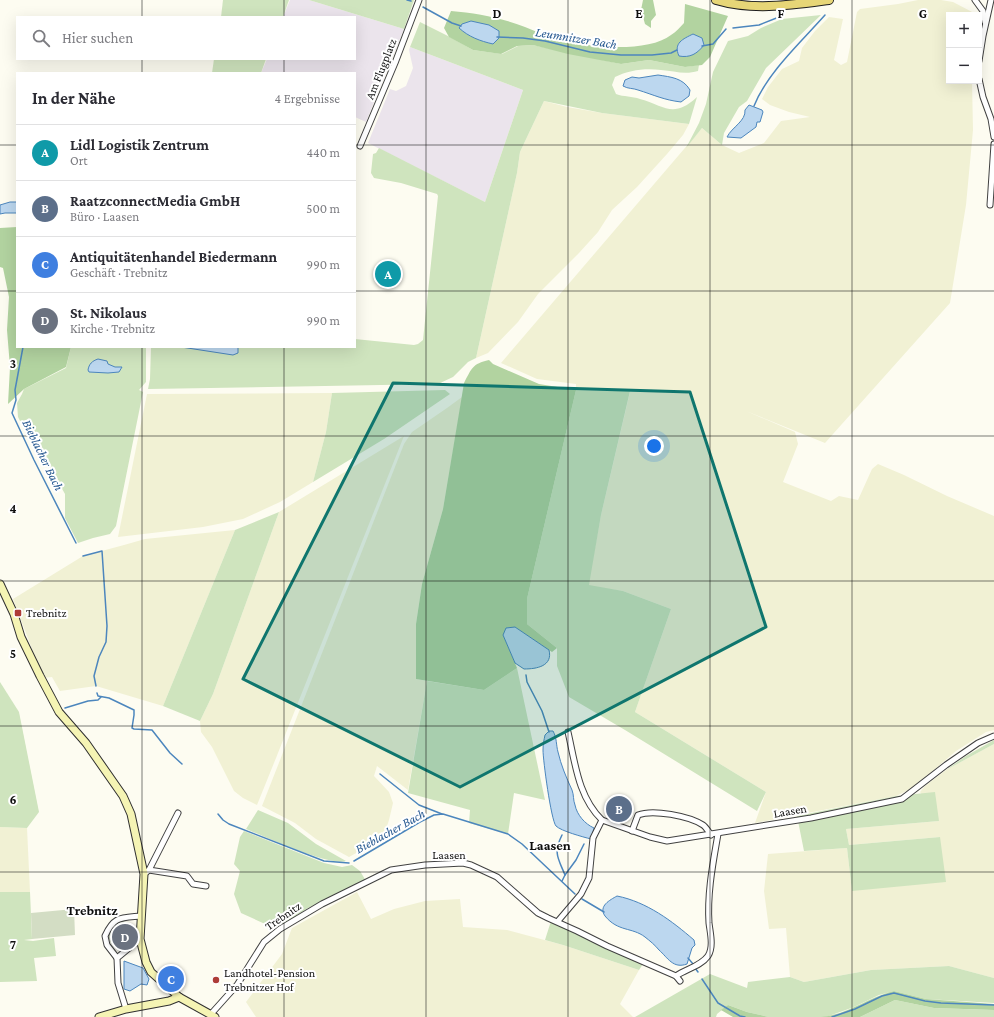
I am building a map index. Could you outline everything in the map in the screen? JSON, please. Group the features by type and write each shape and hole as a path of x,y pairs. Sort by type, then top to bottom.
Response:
{"main road":[{"path":"716,0 738,5 768,6 829,0"}],"street":[{"name":"Am Flugplatz","path":"360,146 395,64 419,0"},
{"path":"976,0 983,10 985,27"},
{"path":"981,48 991,0"},
{"path":"980,84 983,97 993,119 994,137"},
{"path":"990,205 994,144"},
{"path":"0,584 14,614 21,637 59,712 86,743 123,796 131,814 146,872"},
{"path":"558,922 580,894 589,878 593,838 602,820 595,813 584,795 578,778 568,732"},
{"name":"Laasen","path":"602,820 650,837 667,841 718,834 902,799 946,764 978,743 994,736"},
{"path":"146,872 178,813"},
{"path":"632,830 638,815 645,813 685,818 695,821 705,826 711,835"},
{"path":"676,976 703,960 710,952 710,889 718,834"},
{"name":"Laasen","path":"352,890 390,870 425,865 463,863 471,865 497,877 538,913 607,946 676,976 680,981"},
{"path":"146,872 188,876 193,884 206,886"},
{"name":"Trebnitz","path":"146,872 140,939 146,962 151,972 179,997 213,1016 237,986 264,942 291,922 322,904 352,890"},
{"path":"126,1009 118,983 117,958 107,945 105,936 108,928 113,922 121,918 141,916"},
{"path":"117,958 140,939"},
{"path":"99,1017 126,1009 169,1002 179,997"}],"highlighted area":[{"path":"393,383 690,392 766,627 460,787 243,679"}],"shaded area":[{"path":"290,0 309,0 404,29 366,122 356,117 356,72 261,72 267,60 356,60 356,16 283,16"},
{"path":"410,47 523,90 485,202 368,143 390,89 396,91 406,86 413,68 409,50"}],"green space":[{"path":"223,0 289,0 283,16 221,16"},
{"path":"309,0 414,0 404,29"},
{"path":"643,0 653,0 656,15 651,21 651,28 645,24 641,10"},
{"path":"918,0 941,0 953,2 972,12 946,12 946,84 972,84 973,130 966,205 950,303 825,443 746,411 795,432 798,444 783,482 831,501 839,496 858,500 872,469 878,464 994,516 994,730 986,732 956,751 913,788 896,796 755,823 766,792 635,712 671,609 623,591 588,586 601,515 630,392 576,390 576,384 537,379 501,363 702,128 722,145 739,153 764,143 781,121 810,117 789,112 770,105 762,99 768,87 782,69 799,61 802,48 815,31 829,17 843,19 834,60 841,65 847,62 857,12 860,9"},
{"path":"685,4 728,16 710,57 702,65 685,67 649,60 621,64 568,54 533,45 517,46 501,54 473,50 449,37 444,28 451,11 489,16 525,27 550,37 581,44 631,47 647,45 660,41 675,32 684,23"},
{"path":"821,15 766,68 747,101 739,107 724,133 722,145 702,128 686,148 699,123 706,104 713,72 728,41 748,36 761,28 782,19"},
{"path":"420,22 473,50 502,54 518,46 533,45 621,64 649,60 685,67 699,65 698,71 689,73 649,69 631,71 615,77 612,85 616,94 637,98 669,109 681,108 689,104 697,97 689,124 602,113 544,101 520,152 517,173 476,358 468,362 453,377 438,384 148,389 150,379 151,348 356,348 356,339 414,345 423,340 438,196 437,194 401,183 374,178 371,173 373,154 376,153 379,148 485,202 523,90 410,47"},
{"path":"214,60 266,60 261,72 212,72"},
{"path":"544,101 567,107 602,113 689,124 683,135 667,154 637,187 612,210 598,232 538,294 518,322 488,353 476,358 517,173 520,152"},
{"path":"16,227 16,348 71,348 66,367 24,389 8,404 10,367 7,330 9,297 3,268 0,267 0,228"},
{"path":"71,348 146,348 146,382 139,390 143,392 116,526 110,534 78,543 65,518 65,494 56,478 35,451 18,417 17,403 24,389 66,368"},
{"path":"489,360 493,364 539,384 576,390 527,599 527,624 557,648 552,652 515,627 503,635 517,668 484,690 416,679 416,624 422,584 443,509 464,383 473,367 479,363"},
{"path":"445,390 450,394 384,439 313,482 326,432 332,393"},
{"path":"576,390 630,391 601,515 589,585 623,591 671,609 635,712 766,792 757,811 569,697 557,666 557,648 527,624 527,599"},
{"path":"332,393 326,432 313,482 280,502 243,519 203,527 118,537 147,394"},
{"path":"462,397 443,509 422,584 416,624 416,679 427,681 408,790 377,766 374,776 389,792 393,803 389,820 385,832 378,841 349,857 316,839 295,823 262,806 404,444 412,432"},
{"path":"404,436 257,805 243,798 234,791 212,747 201,732 200,721 213,694 279,512"},
{"path":"279,512 213,694 200,721 163,706 235,530"},
{"path":"235,530 163,706 96,686 60,691 52,677 43,678 13,599 83,556 145,539"},
{"path":"517,668 545,800 514,793 508,834 469,823 470,810 408,793 427,681 484,690"},
{"path":"0,682 19,712 39,812 27,828 0,827"},
{"path":"994,740 994,744 946,770 966,756"},
{"path":"994,744 994,978 949,966 871,970 804,982 790,977 786,928 769,929 764,891 768,854 847,848 852,891 940,837 849,845 846,829 939,821 920,792 925,786 946,770"},
{"path":"935,792 939,821 846,829 849,845 940,837 946,882 852,891 847,848 804,851 797,816 896,796"},
{"path":"258,810 288,823 316,844 346,861 338,862 326,860 281,844 246,829"},
{"path":"0,827 27,828 30,892 0,892"},
{"path":"244,831 324,863 342,867 352,865 360,871 366,881 308,908 276,929 241,913 234,894 240,871 234,864 240,837"},
{"path":"0,892 30,892 32,939 24,940 33,941 54,938 56,956 34,958 37,981 0,982"},
{"path":"357,892 371,919 394,909 425,901 460,899 463,927 507,930 563,945 639,970 620,1004 633,1017 256,1017 246,1002 282,954 292,928"},
{"path":"74,909 75,935 32,939 31,913"},
{"path":"123,921 131,925 134,930 134,936 132,942 121,949 116,948 111,943 109,937 115,923"},
{"path":"551,921 603,947 643,964 639,970 545,940"},
{"path":"949,966 994,978 994,1003 926,999 894,991 879,995 854,1007 826,1017 769,1017 747,1012 728,1005 717,1014 716,1017 635,1017 710,974 747,988 748,982 790,977 804,982 871,970"},
{"path":"894,991 926,999 994,1004 994,1010 934,1008 895,1000 860,1017 821,1017 840,1013 876,997"},
{"path":"895,1000 934,1008 994,1010 994,1017 860,1017"},
{"path":"728,1005 747,1012 769,1017 733,1017 721,1010"}],"water":[{"path":"471,21 489,25 499,31 499,38 493,44 488,43 471,36 459,28 462,24"},
{"path":"693,34 702,38 704,45 693,55 679,56 677,52 678,45 680,42"},
{"path":"658,75 668,76 684,83 690,90 689,96 681,102 664,99 623,86 625,80 632,77 639,78"},
{"path":"749,105 762,110 763,112 760,122 757,122 756,127 741,138 727,137 741,121 745,114 745,110"},
{"path":"16,202 16,213 0,214 0,205"},
{"path":"188,348 238,348 238,353 233,355"},
{"path":"98,359 107,361 108,364 115,367 122,367 119,372 89,372 88,370 90,364"},
{"path":"515,627 549,650 549,660 543,666 524,669 515,663 503,635 506,628"},
{"path":"549,731 553,731 556,739 557,749 572,790 574,803 578,812 585,822 594,828 591,839 562,830 556,826 554,821 544,765 543,750 545,735"},
{"path":"617,896 639,903 658,913 668,919 694,940 695,945 692,948 687,964 674,964 645,937 615,925 610,921 605,916 603,909 611,899"},
{"path":"124,961 143,968 149,979 147,985 141,984 130,991 124,989"}],"waterway":[{"name":"Leumnitzer Bach","path":"407,0 411,1"},
{"name":"Leumnitzer Bach","path":"423,7 452,23 461,26"},
{"path":"754,106 767,82 776,70 825,15"},
{"name":"Leumnitzer Bach","path":"733,28 759,25 779,17"},
{"name":"Leumnitzer Bach","path":"702,46 713,44 726,29"},
{"name":"Leumnitzer Bach","path":"497,37 545,41 590,52 621,55 652,55 671,53 677,50"},
{"name":"Bieblacher Bach","path":"23,348 15,390 16,400 12,413 76,543"},
{"name":"Bieblacher Bach","path":"83,556 102,551 107,626 106,642 99,657 94,676 96,686"},
{"path":"526,675 527,682 542,711 549,732"},
{"name":"Bieblacher Bach","path":"97,693 98,696 109,698 134,710 132,728 152,730 170,753 182,764"},
{"path":"65,708 88,701 98,700 101,697"},
{"path":"380,774 419,805 442,814"},
{"name":"Bieblacher Bach","path":"218,814 229,824 324,861 349,863"},
{"name":"Bieblacher Bach","path":"354,861 420,822 434,815 443,814 508,834 522,844 575,894"},
{"path":"562,835 557,851 565,875 562,881"},
{"path":"565,875 576,860 584,844"},
{"name":"Bieblacher Bach","path":"582,899 604,912"},
{"name":"Bieblacher Bach","path":"688,958 693,964"},
{"name":"Bieblacher Bach","path":"695,968 698,972"},
{"name":"Bieblacher Bach","path":"702,979 718,1003 740,1016 745,1017"},
{"name":"Bieblacher Bach","path":"832,1017 855,1009 882,996 894,993 925,1001 941,1003 994,1005"}],"place":[{"name":"Lidl Logistik Zentrum","path":"388,274"},
{"name":"Trebnitz","path":"18,613"},
{"name":"RaatzconnectMedia GmbH","path":"619,809"},
{"name":"St. Nikolaus","path":"125,937"},
{"name":"Antiquitätenhandel Biedermann","path":"171,979"},
{"name":"Landhotel-Pension Trebnitzer Hof","path":"216,980"}],"district":[{"name":"Laasen","path":"550,845"},
{"name":"Trebnitz","path":"92,910"}]}
